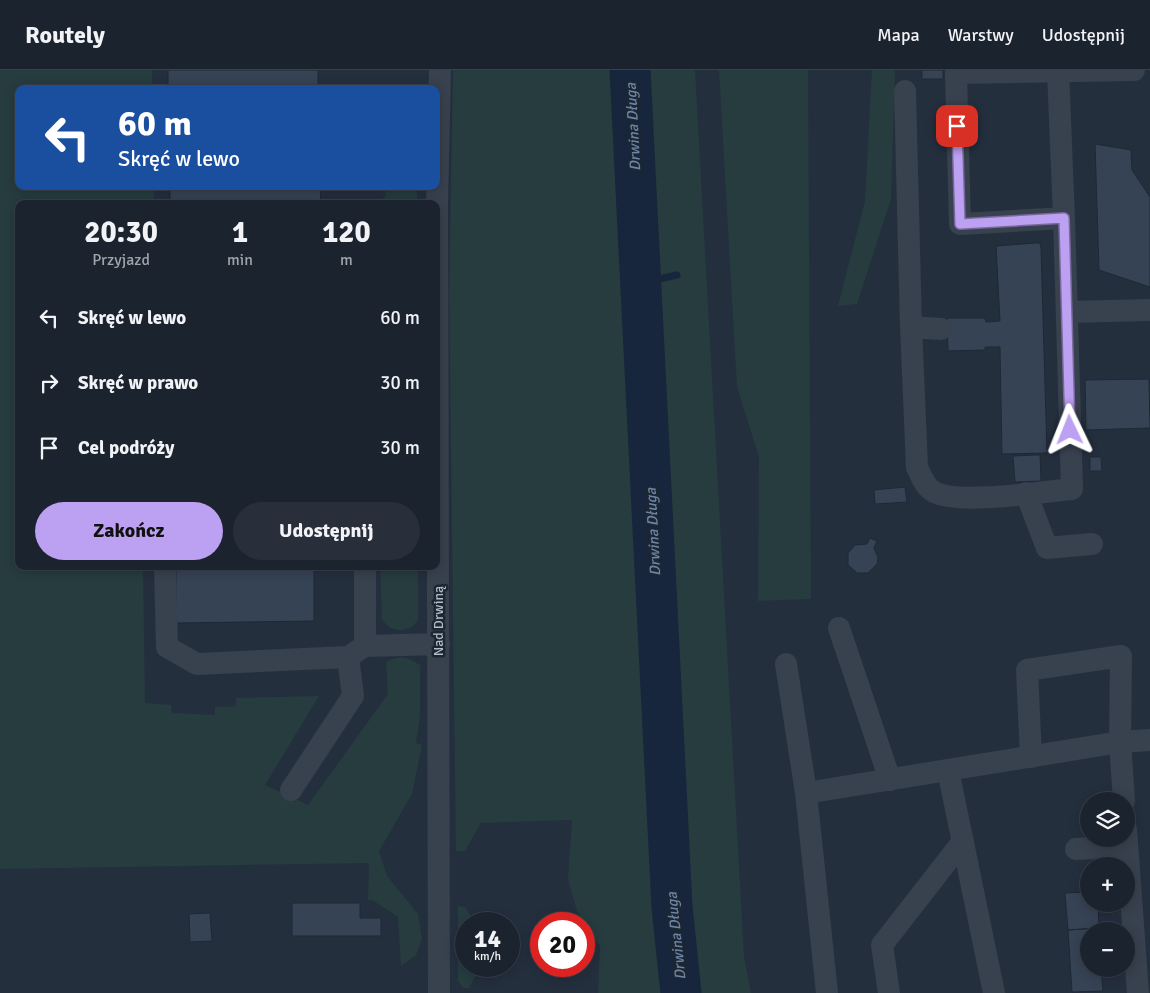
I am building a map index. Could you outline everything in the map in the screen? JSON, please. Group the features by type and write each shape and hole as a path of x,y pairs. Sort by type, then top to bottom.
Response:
{"street":[{"name":"Nad Drwiną","path":"440,70 440,85"},
{"path":"1064,218 960,224 956,73 1134,70"},
{"path":"905,91 911,327 917,467 923,481 932,491 957,498 1072,489 1058,71"},
{"path":"1067,312 1150,310"},
{"path":"911,327 941,329"},
{"path":"1026,493 1046,548 1092,544"},
{"path":"165,570 167,647 197,664 439,644"},
{"path":"291,790 352,696 364,570"},
{"name":"Nad Drwiną","path":"439,570 439,993"},
{"path":"839,628 890,780"},
{"path":"1031,756 1027,670 1121,656 1120,742 1123,792"},
{"path":"786,664 806,793 827,993"},
{"path":"806,793 1120,742 1150,740"},
{"path":"948,770 994,993"},
{"path":"889,993 882,945 963,841"},
{"path":"1076,849 1085,847"},
{"path":"1128,847 1138,993"}],"green space":[{"path":"0,70 152,70 152,85 15,85 15,190 154,190 154,200 15,200 15,570 143,570 145,703 171,705 172,713 215,715 215,707 236,706 236,698 319,696 265,785 308,805 388,694 386,662 396,658 403,658 420,665 420,716 416,743 422,745 412,794 379,851 387,876 418,914 422,939 416,955 401,966 398,917 372,900 368,900 369,863 0,869"},
{"path":"453,70 695,70 744,957 751,993 598,993 600,946 595,938 595,912 578,912 568,879 572,820 481,823 465,851 456,851 449,293"},
{"path":"719,70 808,70 811,599 758,601 759,457 737,387"},
{"path":"872,70 895,70 891,199 857,304 838,306 865,201"},
{"path":"386,190 417,190 417,200 378,200 385,198"},
{"path":"380,570 418,570 418,620 410,628 400,630 385,624 382,619"},
{"path":"458,906 466,908 468,912 458,912"},
{"path":"458,977 475,977 469,988 463,988 458,981"}],"building":[{"path":"168,70 318,70 318,85 168,85"},
{"path":"922,70 943,70 943,79 922,79"},
{"path":"1095,144 1131,150 1132,170 1150,197 1150,287 1099,270"},
{"path":"170,190 320,190 321,200 170,200"},
{"path":"1040,243 1047,453 1002,454 1000,347 985,347 985,350 948,351 947,318 985,318 986,322 1000,321 996,246"},
{"path":"1149,379 1150,428 1086,430 1085,380"},
{"path":"1040,455 1041,481 1015,482 1013,456"},
{"path":"1090,457 1101,457 1102,471 1090,471"},
{"path":"905,487 907,502 875,504 874,490"},
{"path":"870,538 877,541 874,548 878,558 877,564 868,573 857,573 848,565 848,553 855,545 867,544"},
{"path":"176,570 314,570 314,621 176,623"},
{"path":"1080,892 1080,912 1098,912 1099,922 1080,922 1080,929 1068,930 1065,893"},
{"path":"292,903 360,903 360,918 381,918 381,936 292,936"},
{"path":"210,913 212,941 190,942 189,914"},
{"path":"1080,929 1080,977 1102,977 1103,991 1072,992 1068,930"}],"waterway":[{"name":"Drwina Długa","path":"630,70 672,907 681,993"},
{"path":"641,287 659,279 677,275"}],"route":[{"path":"957,126 960,224 1064,218 1070,430"}]}
